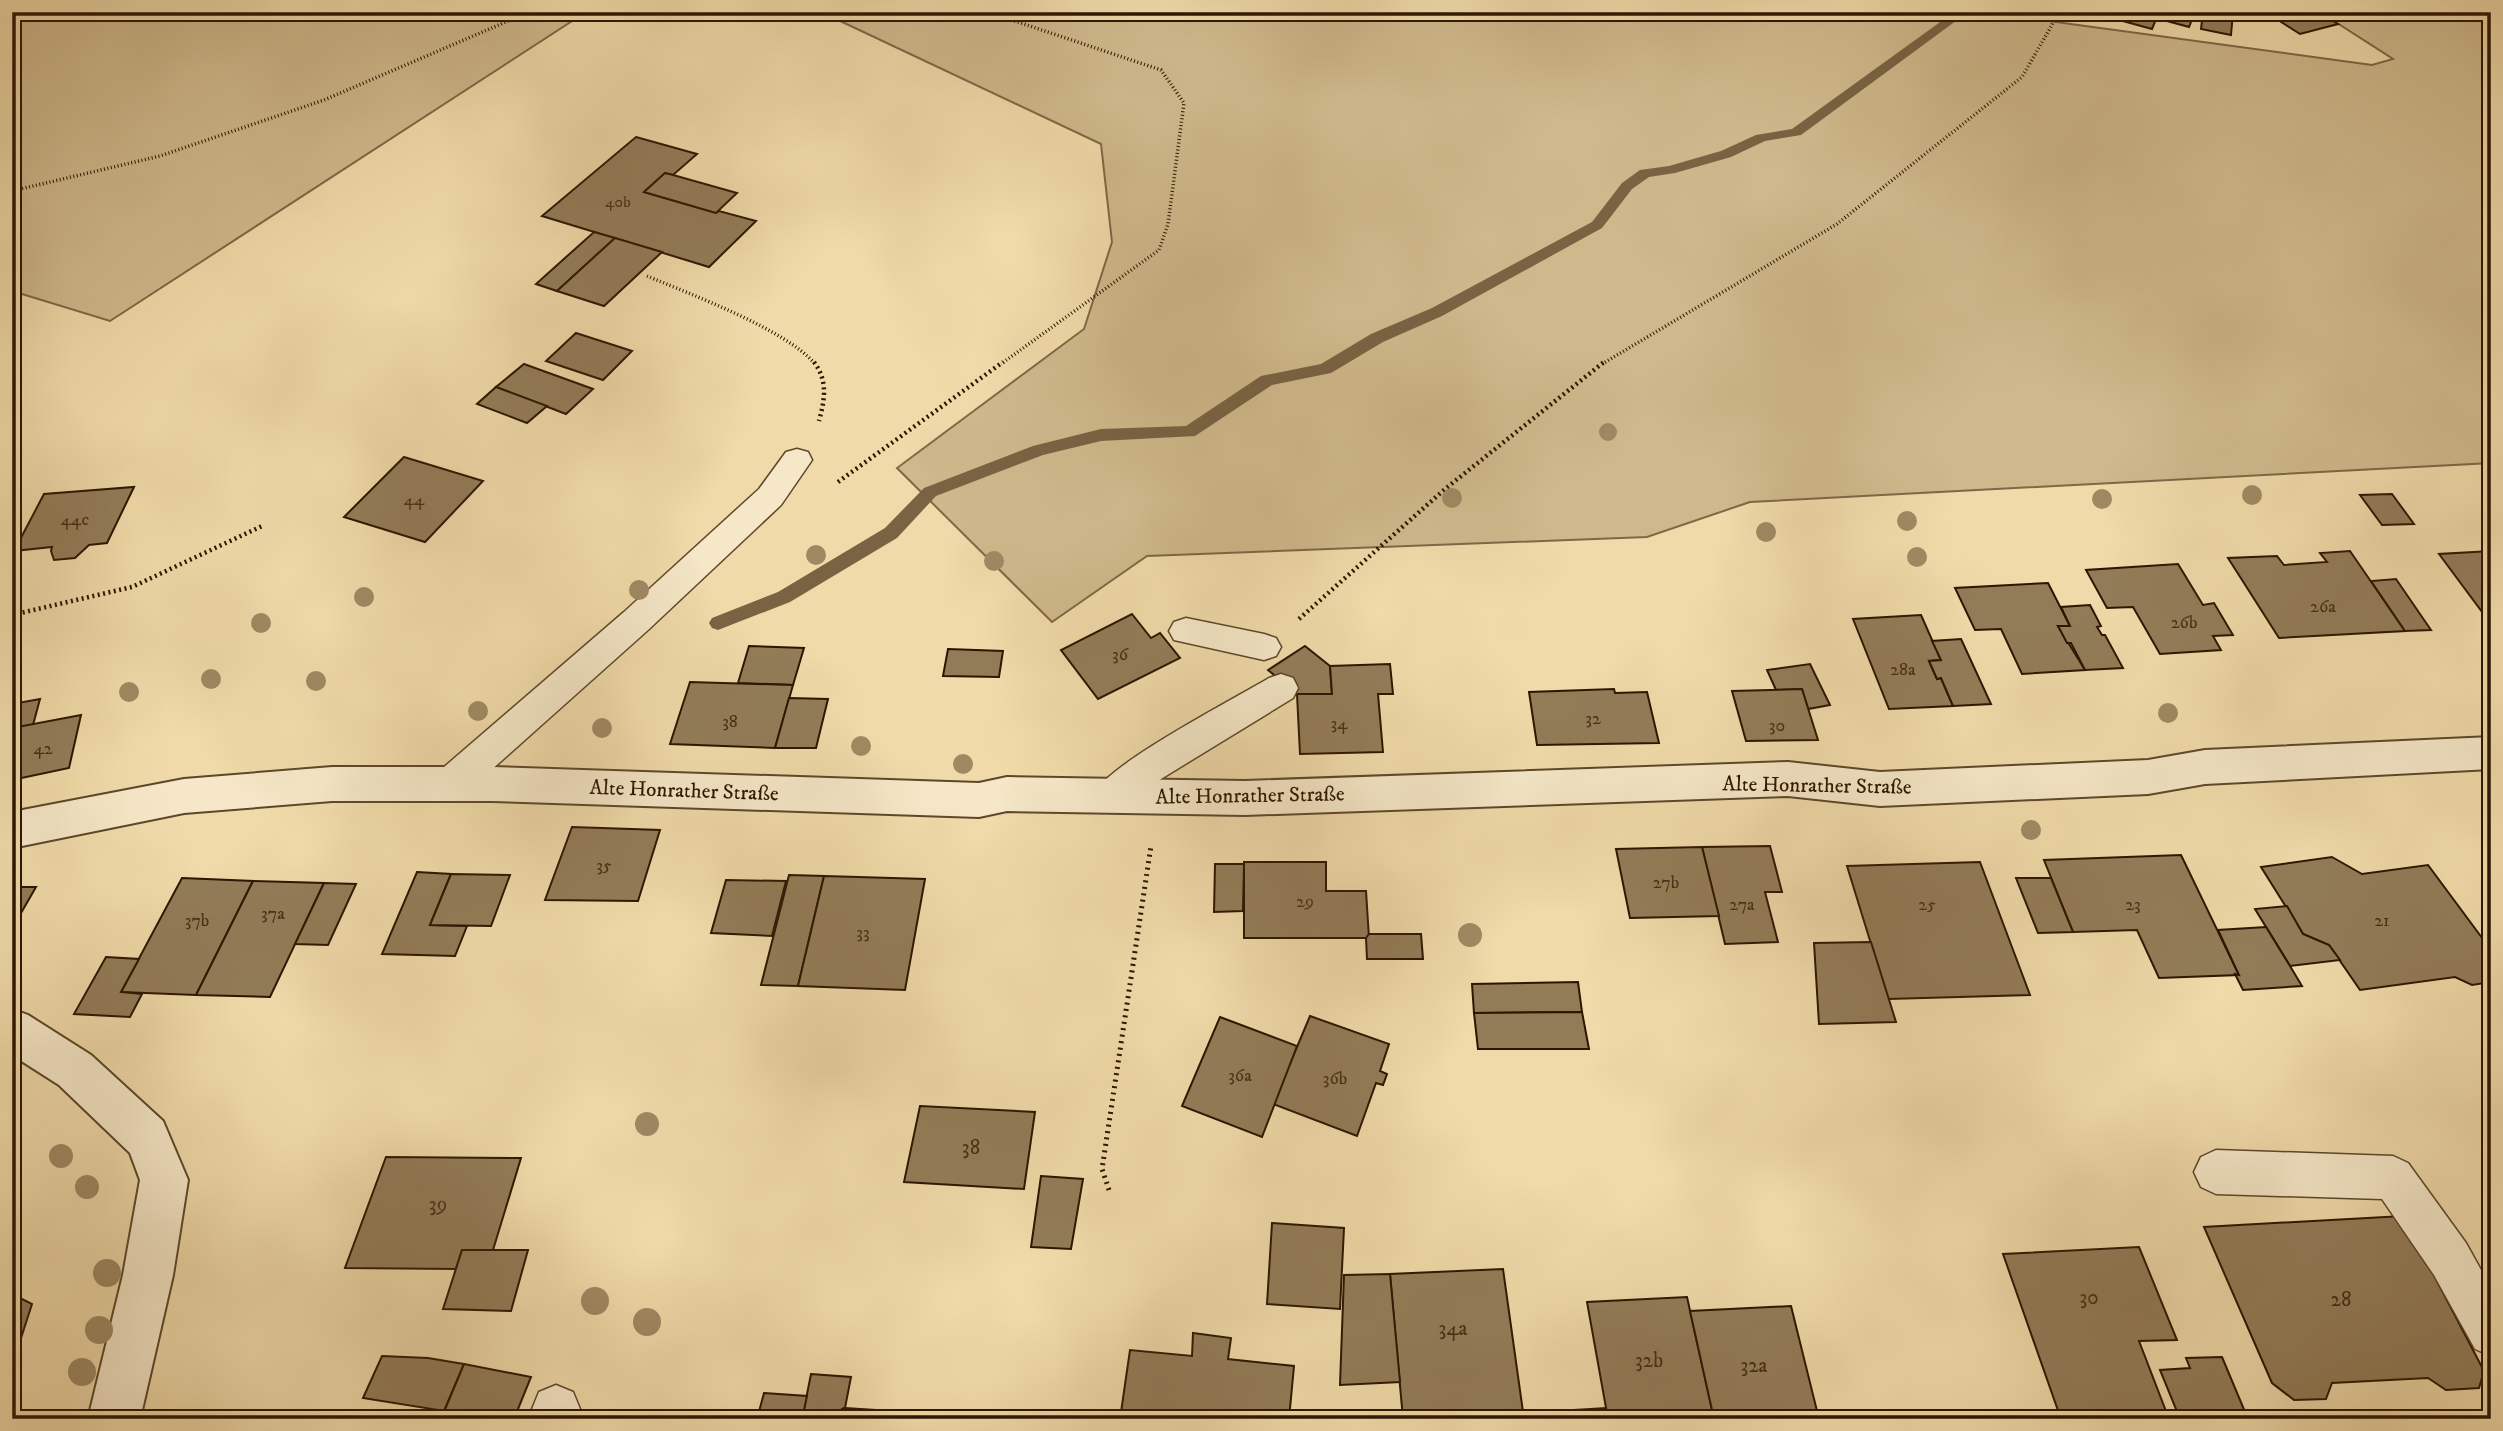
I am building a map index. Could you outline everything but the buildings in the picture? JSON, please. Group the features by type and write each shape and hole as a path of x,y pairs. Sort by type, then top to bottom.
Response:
{"street":[{"name":"Alte Honrather Straße","path":"12,830 184,796 332,784 506,784 979,800 1007,794 1245,798 1788,779 1880,789 2148,777 2205,767 2491,753"},
{"path":"12,1030 75,1070 147,1138 164,1180 148,1275 114,1419"}],"lane":[{"path":"449,785 636,621 770,497 797,460"},
{"path":"1186,631 1264,647"},
{"path":"1112,794 1143,771 1281,688"},
{"path":"2216,1172 2393,1178 2450,1259 2491,1332"}],"path":[{"path":"12,191 160,156 324,100 529,12"},
{"path":"988,12 1161,70 1184,103 1168,224 1159,250"},
{"path":"1264,647 1331,594 1445,489 1607,359 1837,224 2022,77 2052,25 2056,12"},
{"path":"647,276 733,312 801,352 821,370 825,391 820,420 797,460"},
{"path":"12,615 132,587 262,526"},
{"path":"1109,1190 1102,1169 1159,797"}],"shaded area":[{"path":"12,12 586,12 110,321 12,291"},
{"path":"811,12 1982,12 2372,65 2393,59 2320,12 2491,12 2491,463 1750,502 1647,537 1147,556 1052,622 897,468 1084,329 1112,242 1101,144 836,19"}],"waterway":[{"path":"718,623 784,597 891,533 930,492 1039,450 1101,435 1189,432 1267,380 1325,369 1377,338 1437,312 1597,225 1627,186 1645,173 1670,170 1726,154 1761,138 1796,132 1962,12"}]}
